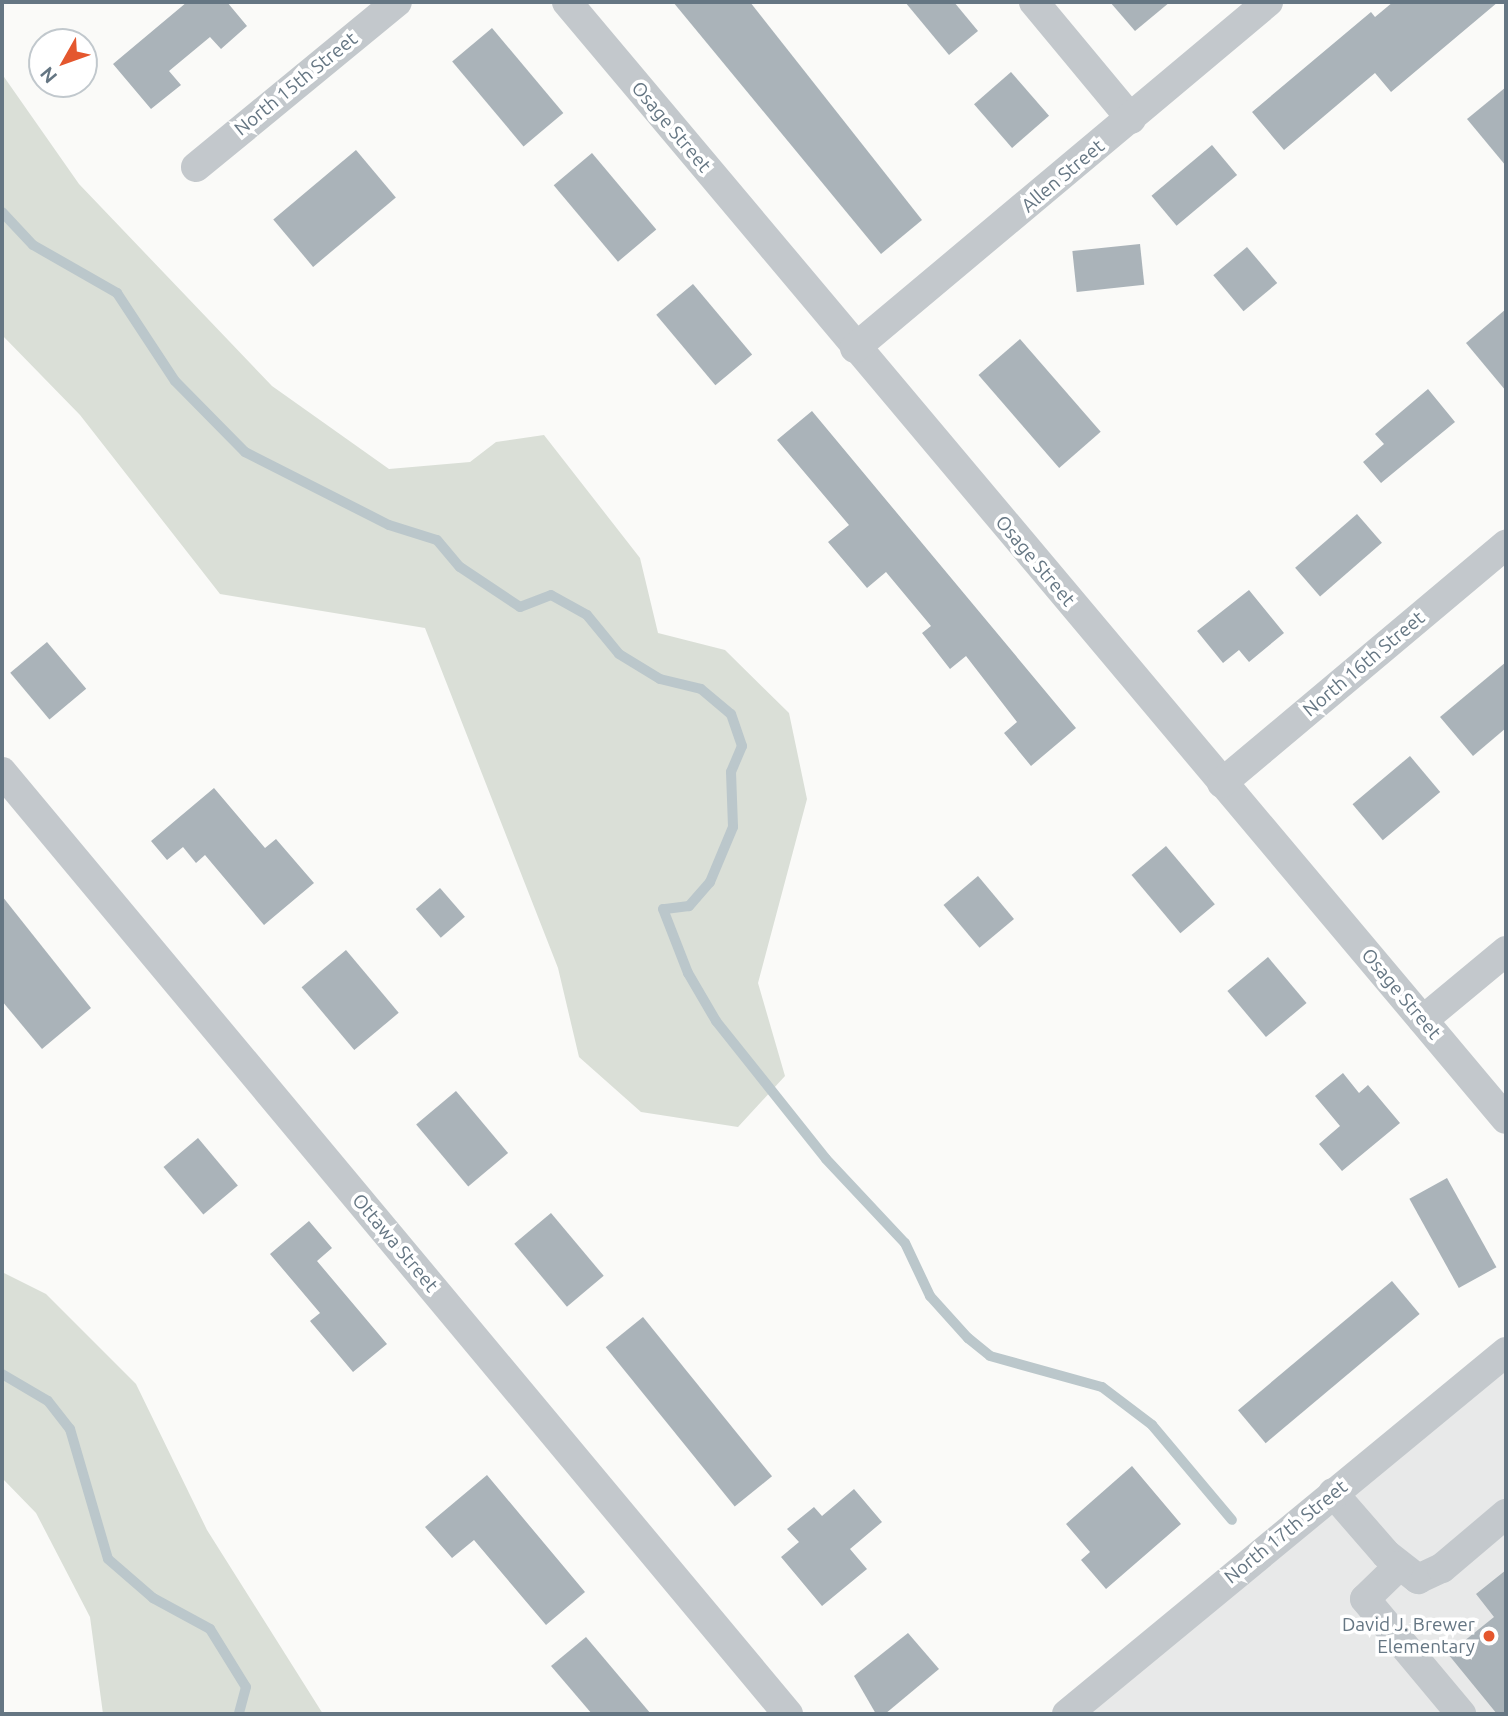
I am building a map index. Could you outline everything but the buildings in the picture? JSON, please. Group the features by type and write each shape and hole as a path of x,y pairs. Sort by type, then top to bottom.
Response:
{"street":[{"name":"North 15th Street","path":"196,167 397,2"},
{"name":"Osage Street","path":"567,2 855,348 1506,1119"},
{"path":"1034,2 1131,119"},
{"name":"Allen Street","path":"855,348 1268,2"},
{"name":"North 16th Street","path":"1222,783 1506,545"},
{"name":"Ottawa Street","path":"2,772 789,1714"},
{"path":"1423,1020 1506,951"},
{"name":"North 17th Street","path":"1067,1714 1333,1493 1505,1356"},
{"path":"1333,1493 1399,1566 1418,1579 1442,1568 1506,1514"},
{"path":"1399,1566 1365,1599 1461,1714"}],"shaded area":[{"path":"2,74 79,184 272,386 389,469 470,462 496,442 544,435 640,558 658,633 725,650 789,713 807,799 758,983 785,1076 738,1127 641,1112 579,1057 558,968 425,628 220,594 80,415 2,335"},
{"path":"2,1272 46,1294 136,1384 207,1530 323,1714 103,1714 90,1617 36,1513 2,1478"},
{"path":"1506,1352 1506,1714 1069,1714"}],"waterway":[{"path":"2,212 33,245 117,293 175,381 245,452 389,525 437,540 460,567 520,607 551,595 587,615 619,654 660,679 701,689 731,714 742,746 731,772 733,827 710,882 689,906 663,909 688,973 716,1021 826,1159 905,1243 930,1296 968,1338 990,1356 1102,1387 1152,1425 1232,1520"},
{"path":"2,1374 48,1401 70,1429 108,1559 153,1598 210,1629 246,1687 239,1714"}],"place":[{"name":"David J. Brewer Elementary","path":"1489,1636"}]}
